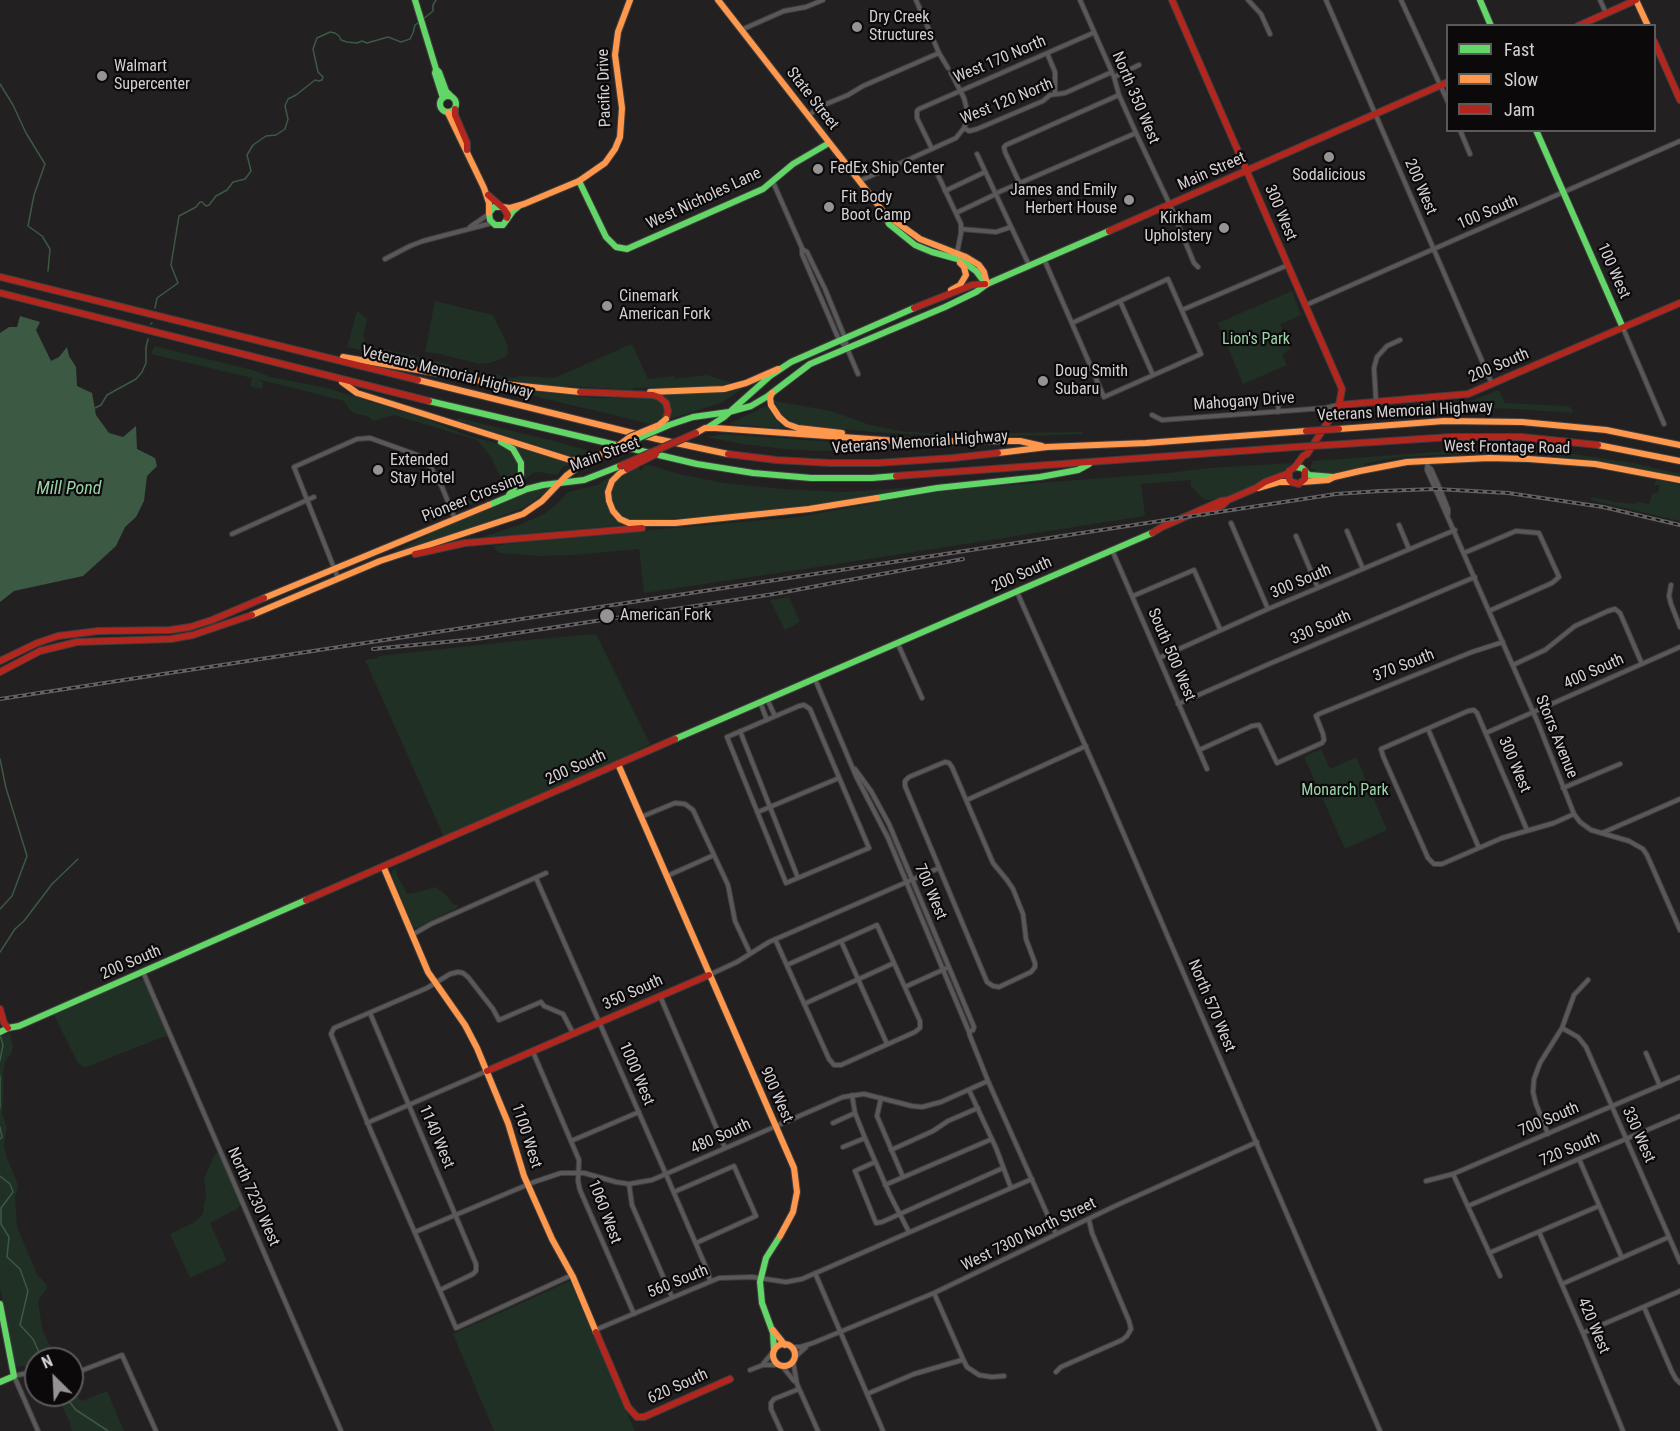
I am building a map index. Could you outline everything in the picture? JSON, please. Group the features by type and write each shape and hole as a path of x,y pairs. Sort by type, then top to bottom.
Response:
{"main road":[{"name":"Pacific Drive","path":"524,204 579,181 605,163 615,150 620,137 622,108 615,55 618,32 630,0"},
{"name":"State Street","path":"718,0 885,214 920,239 955,256"},
{"name":"300 West","path":"1172,0 1342,389 1339,405"},
{"path":"1480,0 1490,24"},
{"path":"1582,24 1636,0 1647,24"},
{"path":"416,4 436,69 446,91 456,100 455,116 467,143 466,150"},
{"path":"1656,46 1680,100"},
{"path":"436,69 435,74 443,98"},
{"name":"Main Street","path":"560,483 586,461 618,447 630,437 668,422 729,412 754,404 802,369 847,348 945,307 1029,265 1446,83"},
{"path":"451,96 443,98 440,103 441,107 448,112 484,188 492,223 502,225 513,211 524,204"},
{"path":"448,112 455,109"},
{"name":"100 West","path":"1537,132 1623,328"},
{"name":"West Nicholes Lane","path":"579,181 606,237 616,247 627,249 750,195 773,182 793,164 829,143"},
{"path":"484,188 492,200 507,212 507,218"},
{"path":"489,213 494,207 524,204"},
{"name":"State Street","path":"885,214 894,229 921,248 955,256 966,256 979,265 984,272 987,284"},
{"path":"934,299 960,285 965,279 964,267 955,256"},
{"name":"Veterans Memorial Highway","path":"0,277 657,439 747,457 808,463 861,464 953,458 1047,447 1146,443 1444,421 1503,421 1590,428 1680,445"},
{"name":"Main Street","path":"560,483 588,479 650,458 670,444 718,422 778,369 795,360 934,299 972,285 987,284"},
{"name":"Veterans Memorial Highway","path":"0,293 339,380 586,439 713,467 767,475 872,478 1436,437 1514,437 1590,444 1680,461"},
{"name":"200 South","path":"1339,405 1463,395 1680,303"},
{"path":"276,345 493,384 560,391 653,395 662,398 668,408 668,422"},
{"path":"627,394 724,389 746,383 778,369"},
{"path":"339,380 357,393 573,461 586,461"},
{"path":"772,393 771,405 781,419 790,426 874,439"},
{"path":"1306,454 1305,479 1295,484 1289,479 1289,473 1306,454 1339,405"},
{"path":"448,422 507,444 518,456 522,471 519,481 512,492 500,502"},
{"path":"705,428 921,442 1020,441 1047,447"},
{"name":"West Frontage Road","path":"1302,482 1323,481 1387,465 1489,458 1557,460 1625,469 1680,480"},
{"path":"339,578 356,576 407,556 455,544 641,528 786,512 937,488 1040,477 1078,470 1091,462"},
{"path":"623,467 609,488 609,501 617,516 633,524 675,523"},
{"path":"1295,467 1304,471"},
{"name":"West Frontage Road","path":"1304,471 1309,476 1334,477"},
{"name":"200 South","path":"1256,488 1289,473"},
{"name":"200 South","path":"0,1032 19,1026 760,702 898,644 1221,501 1256,488 1279,482 1291,482"},
{"name":"Pioneer Crossing","path":"0,661 37,643 58,636 98,631 149,631 190,627 240,609 533,487 560,483"},
{"name":"Pioneer Crossing","path":"0,672 40,651 77,642 171,639 193,635 244,619 395,556 516,517 542,501 560,483"},
{"name":"900 West","path":"618,764 794,1168 796,1197 791,1218 766,1258 759,1286 762,1303 771,1327 774,1351"},
{"name":"1100 West","path":"384,867 435,984 473,1039 508,1123 528,1185 552,1239 572,1275 628,1407 637,1417"},
{"name":"350 South","path":"487,1071 709,975"},
{"path":"0,1009 8,1028"},
{"path":"0,1304 14,1376 0,1382"},
{"name":"900 West","path":"771,1327 788,1346"},
{"path":"780,1345 788,1346 793,1351 793,1360 787,1365 780,1365 774,1360 774,1351 780,1345"},
{"name":"620 South","path":"637,1417 644,1417 730,1379"}],"street":[{"path":"741,30 784,11 806,7 823,0"},
{"path":"916,0 939,53 960,90 968,110 964,129"},
{"name":"North 350 West","path":"1080,0 1113,75 1119,95 1194,263 1198,267"},
{"path":"1248,0 1260,14 1270,34"},
{"name":"200 West","path":"1326,0 1492,384"},
{"path":"1401,0 1446,98"},
{"path":"1600,0 1606,13"},
{"name":"West 170 North","path":"932,149 917,118 917,111 1093,33"},
{"path":"808,116 819,107 939,53"},
{"path":"1047,53 1054,69 1054,94"},
{"name":"West 120 North","path":"858,181 956,138 964,129 969,131 977,129 1043,101 1050,95 1065,93 1139,65"},
{"path":"1020,184 1004,147 1119,95"},
{"path":"1461,132 1470,154"},
{"path":"956,213 1136,133"},
{"name":"100 South","path":"1306,305 1680,141"},
{"path":"976,154 997,193 1029,265"},
{"path":"936,171 962,229 955,256"},
{"path":"945,191 985,172"},
{"path":"773,182 801,248 807,252 858,374"},
{"path":"465,230 489,213"},
{"path":"385,259 410,246 492,223"},
{"path":"962,229 996,232 1011,226"},
{"path":"1044,259 1104,397 1201,354 1168,279 1072,322"},
{"path":"1182,310 1288,265"},
{"path":"1120,301 1153,375"},
{"name":"100 West","path":"1623,328 1664,424"},
{"path":"1376,401 1374,368 1377,357 1387,346 1400,340"},
{"path":"1278,412 1279,396"},
{"name":"Mahogany Drive","path":"1152,415 1162,420 1326,408 1339,405"},
{"path":"339,578 294,467 357,439 367,437 412,453 427,461 442,487 456,520"},
{"name":"Storrs Avenue","path":"1427,463 1427,470 1513,665 1574,814"},
{"path":"232,534 314,497"},
{"path":"1231,523 1268,609"},
{"path":"1399,525 1409,549"},
{"name":"300 South","path":"1158,658 1220,629 1455,530"},
{"path":"1347,531 1363,569"},
{"path":"1464,553 1516,531 1539,533 1559,578 1489,610"},
{"path":"1296,537 1318,588"},
{"name":"South 500 West","path":"1112,550 1207,769"},
{"path":"1132,596 1194,570 1220,629"},
{"name":"330 South","path":"1178,704 1474,576"},
{"path":"1671,585 1669,596 1680,627"},
{"name":"North 570 West","path":"1017,592 1086,746 1380,1431"},
{"path":"1513,665 1545,650 1575,626 1616,609 1620,613 1642,664"},
{"name":"370 South","path":"1199,750 1259,725 1277,763 1322,743 1324,740 1316,716 1319,714 1472,652 1503,642"},
{"path":"898,644 922,698"},
{"name":"400 South","path":"1485,733 1680,647"},
{"name":"700 West","path":"815,679 852,765 888,838 988,1081 1056,1234"},
{"path":"767,699 775,716"},
{"path":"760,702 767,720"},
{"path":"801,705 810,709 869,848 786,883 728,737 775,716 801,705"},
{"name":"300 West","path":"1428,729 1468,711 1474,710 1477,713 1527,830"},
{"path":"1479,848 1428,729 1382,749 1383,756 1428,858 1434,864 1442,864 1479,848 1502,838 1554,824 1574,814 1585,826 1629,841 1643,849 1680,930"},
{"path":"740,731 798,878"},
{"path":"967,801 1086,746"},
{"path":"947,762 952,767 993,863 1010,884 1023,914 1026,939 1035,963 1031,972 999,987 989,984 939,868 905,786 905,781 909,777 947,762"},
{"path":"1563,788 1620,764"},
{"name":"700 West","path":"852,765 866,782 884,813 974,1027 969,1032"},
{"path":"758,812 839,778"},
{"path":"1602,833 1680,799"},
{"path":"641,817 678,803 685,804 695,813 730,890 735,921 750,953"},
{"path":"666,877 714,855"},
{"name":"350 South","path":"709,975 737,962 775,939 939,868"},
{"path":"412,935 431,924 546,873"},
{"name":"1000 West","path":"536,878 674,1192 710,1281"},
{"path":"775,939 829,1059 834,1065 841,1065 915,1032 921,1026 877,925 787,965"},
{"path":"841,941 887,1044"},
{"path":"804,1004 894,963"},
{"path":"905,987 949,967"},
{"name":"North 7230 West","path":"143,972 341,1431"},
{"path":"572,1275 456,1328 331,1034 334,1028 435,984 454,973 463,973 468,976 499,1020 541,1002 544,1006 563,1014 573,1034"},
{"path":"1548,1134 1536,1104 1533,1092 1534,1079 1540,1063 1562,1028 1574,995 1588,980"},
{"path":"660,996 725,1148"},
{"name":"1140 West","path":"370,1013 476,1264 476,1272 471,1276 440,1290"},
{"name":"330 West","path":"1562,1028 1584,1043 1680,1260"},
{"name":"1060 West","path":"533,1052 579,1160 581,1194 634,1314"},
{"path":"1646,1053 1660,1086"},
{"name":"350 South","path":"367,1123 487,1071"},
{"name":"700 South","path":"1426,1181 1453,1174 1680,1077"},
{"name":"480 South","path":"415,1232 555,1174 579,1172 617,1183 646,1182 843,1097 864,1094 922,1107 940,1102 988,1081"},
{"path":"969,1090 992,1138 1011,1188"},
{"path":"852,1095 855,1113 865,1138 909,1233"},
{"path":"881,1098 878,1116 903,1177"},
{"path":"891,1150 978,1108"},
{"path":"571,1141 639,1112"},
{"path":"832,1123 855,1113"},
{"name":"720 South","path":"1468,1206 1680,1116"},
{"path":"843,1148 865,1138"},
{"path":"885,1185 992,1138"},
{"name":"West 7300 North Street","path":"793,1360 809,1345 934,1293 1115,1206 1257,1142"},
{"path":"1579,1160 1622,1258"},
{"path":"875,1162 855,1171 876,1223 1003,1168"},
{"path":"674,1192 734,1166 756,1216 696,1243"},
{"path":"1453,1174 1500,1276"},
{"name":"560 South","path":"595,1330 724,1277 790,1282 1032,1179"},
{"path":"629,1184 632,1205 672,1297"},
{"path":"1490,1253 1599,1206"},
{"path":"1056,1372 1061,1367 1122,1340 1130,1331 1130,1323 1094,1238 1089,1220"},
{"name":"420 West","path":"1539,1232 1623,1431"},
{"path":"1562,1284 1669,1237"},
{"path":"815,1273 883,1431"},
{"path":"1583,1333 1680,1291"},
{"path":"934,1293 970,1370 979,1375 1004,1376"},
{"path":"1644,1306 1672,1372 1680,1383"},
{"name":"West 7300 North Street","path":"788,1346 809,1345"},
{"path":"760,1366 774,1351"},
{"path":"84,1370 122,1355 156,1431"},
{"path":"867,1394 914,1374 963,1359"},
{"path":"793,1360 798,1386 818,1431"},
{"path":"750,1370 767,1364 780,1365 798,1386"},
{"path":"24,1374 14,1376 38,1431"},
{"path":"781,1431 770,1407 771,1403 798,1386"}],"green space":[{"name":"Lion's Park","path":"1292,291 1301,315 1280,324 1291,349 1282,354 1287,365 1243,384 1218,323"},
{"path":"435,301 493,315 507,344 507,356 490,363 480,364 425,352"},
{"path":"357,311 367,319 363,337 364,344 448,364 454,368 516,378 520,376 554,378 632,344 648,379 674,376 675,379 707,375 729,382 729,384 634,388 633,390 561,387 464,374 347,347"},
{"path":"154,346 253,370 271,377 327,388 428,420 472,437 500,444 511,450 517,460 517,480 515,479 507,489 457,508 454,503 458,502 459,505 497,488 497,484 502,480 491,457 477,440 394,415 374,421 351,411 344,401 281,385 255,379 263,382 262,389 250,386 252,378 151,354"},
{"path":"746,386 721,403 669,419 671,407 662,394"},
{"path":"500,388 595,398 655,398 665,408 663,418 651,424"},
{"path":"1499,390 1505,403 1567,406 1573,413 1456,407 1346,413 1347,411 1462,403"},
{"path":"774,401 831,411 870,425 900,431 935,434 1083,432 1083,434 986,437 872,432 797,424 782,415"},
{"path":"766,406 782,428 729,424 752,413"},
{"path":"458,418 589,451 579,456 571,456 457,420"},
{"path":"724,434 886,446 935,447 819,451 743,444 706,437"},
{"path":"514,446 569,464 563,467 557,475 533,473 522,482 523,475"},
{"path":"1464,450 1566,453 1634,463 1680,474 1680,476 1602,461 1505,453 1401,457 1366,463 1362,467 1332,474 1318,474 1310,468 1313,461"},
{"path":"1292,463 1271,478 1228,496 1210,500 1199,495 1191,486 1191,480 1141,484 1145,516 644,593 639,549 539,556 499,553 493,546 798,517 947,490"},
{"path":"644,465 724,483 782,489 844,492 915,487 845,500 764,511 633,522 621,518 609,498 614,479 638,466 641,471"},
{"path":"609,477 604,492 605,503 613,518 624,525 480,538 544,514 568,492 597,485"},
{"path":"1656,480 1680,485 1680,521 1591,500 1592,497 1615,502 1649,504 1652,494 1658,492 1660,485 1654,485"},
{"path":"550,488 523,508 454,534 395,552 444,527 530,492"},
{"path":"789,597 800,622 785,630 770,600"},
{"path":"596,634 650,744 610,765 444,837 365,660 378,658 378,656"},
{"name":"Monarch Park","path":"1321,749 1330,769 1356,757 1387,830 1345,849 1304,757"},
{"path":"399,866 396,870 397,875 407,894 436,887 453,904 459,906 419,928 413,927 392,876 392,871"},
{"path":"138,979 145,982 168,1035 84,1068 78,1063 54,1015"},
{"path":"10,1033 13,1047 5,1061 2,1113 7,1128 4,1145 6,1156 18,1187 15,1197 17,1227 37,1274 47,1285 38,1301 42,1328 52,1347 24,1347 24,1366 15,1367 0,1288 0,1036"},
{"path":"219,1151 241,1203 237,1209 210,1223 227,1261 190,1278 170,1234 195,1222 203,1214 206,1194 204,1178 215,1154"},
{"path":"570,1281 635,1431 494,1431 453,1334"},
{"path":"107,1391 124,1431 72,1431 62,1407 84,1407 84,1400"}],"water":[{"name":"Mill Pond","path":"20,316 40,322 36,330 51,361 59,357 67,347 69,356 76,367 77,386 92,393 96,415 109,433 123,437 136,426 137,449 155,458 157,466 147,476 144,501 136,517 125,527 116,546 83,576 14,591 0,602 0,333 9,327 17,327"}],"waterway":[{"path":"422,20 433,11 436,0"},
{"path":"155,308 157,298 178,283 171,265 179,216 196,207 200,202 206,206 209,205 233,182 245,179 251,171 247,155 253,145 266,136 276,135 285,129 288,119 285,106 288,99 315,80 322,80 313,49 317,38 330,32 347,42 367,43 388,37 401,42 410,39 418,23"},
{"path":"0,84 45,164 34,195 28,226 42,236 50,249 48,271"},
{"path":"95,408 101,405 107,395 136,379 142,372 146,363 148,339"},
{"path":"0,759 6,788 27,856 12,896 0,909"},
{"path":"0,952 15,929 24,921 52,884 78,859"},
{"path":"0,1035 3,1045 0,1060"},
{"path":"0,1076 0,1108"},
{"path":"0,1127 2,1137 0,1139"},
{"path":"0,1176 10,1184 13,1192 1,1208 1,1224 9,1237 7,1257 20,1269 28,1291 20,1325 33,1339 37,1347"},
{"path":"74,1407 108,1431"}],"railway":[{"path":"0,699 1336,494 1436,489 1508,493 1603,507 1680,525"},
{"path":"373,649 476,639 774,594 963,559"}],"traffic: fast":[{"path":"415,0 436,69 446,91 451,96"},
{"path":"1480,0 1490,24"},
{"path":"436,69 435,73 443,98"},
{"path":"445,96 451,96 456,104 454,110 445,112 440,107 440,101 445,96"},
{"path":"1537,132 1623,328"},
{"path":"579,181 606,237 616,247 627,249 763,189 793,164 829,143"},
{"path":"502,207 494,207 489,213 490,220 495,225 503,225 518,207"},
{"path":"885,215 889,224 915,245 961,260 976,271 985,283"},
{"path":"669,425 693,417 751,406 810,364 945,307 987,284 1109,231"},
{"path":"707,428 724,417 770,376 791,362 914,308"},
{"path":"429,401 697,464 753,473 811,478 896,476"},
{"path":"625,444 669,425"},
{"path":"501,442 513,449 521,463 519,481 509,495"},
{"path":"877,498 937,488 1040,477 1078,470 1089,464"},
{"path":"489,505 527,489 584,480 620,466"},
{"path":"1295,467 1302,468 1309,475 1333,477"},
{"path":"675,739 1152,533"},
{"path":"0,1032 19,1026 306,900"},
{"path":"774,1350 773,1333 762,1303 760,1282 766,1258 780,1236"},
{"path":"0,1304 14,1376 0,1382"}],"traffic: slow":[{"path":"502,207 510,208 524,204 579,181 605,163 615,149 620,137 622,108 615,55 618,32 630,0"},
{"path":"718,0 885,214 920,239 966,257 979,265 984,272 987,284"},
{"path":"1636,0 1647,24"},
{"path":"448,113 484,188 489,203 489,213"},
{"path":"951,290 960,285 966,275 960,263"},
{"path":"343,357 493,383 580,392"},
{"path":"650,392 724,389 746,383 778,369"},
{"path":"418,380 657,439 728,454"},
{"path":"342,382 357,393 570,460 584,461"},
{"path":"772,393 771,405 787,424 798,428 842,433"},
{"path":"618,446 630,437 659,425 666,419"},
{"path":"1339,429 1444,421 1522,422 1606,430 1680,445"},
{"path":"696,433 705,428 715,428 898,441 1020,441 1042,446"},
{"path":"998,453 1047,447 1146,443 1306,431"},
{"path":"1598,445 1680,461"},
{"path":"252,615 380,561 523,514 542,501 566,476 582,464 618,446"},
{"path":"1302,482 1328,480 1407,462 1489,458 1595,464 1680,480"},
{"path":"627,469 612,481 608,492 613,511 620,519 629,523 675,523 809,509 877,498"},
{"path":"1258,488 1279,482 1291,482"},
{"path":"264,598 489,505"},
{"path":"618,764 794,1168 797,1192 793,1212 780,1236"},
{"path":"384,868 428,972 465,1025 477,1048 508,1123 524,1176 552,1239 573,1277 596,1332"},
{"path":"773,1330 785,1345"},
{"path":"784,1344 794,1351 795,1355 788,1365 784,1366 774,1359 773,1355 780,1345 784,1344"}],"traffic: jam":[{"path":"1172,0 1342,389 1339,405 1307,454 1289,471 1289,479 1299,484 1305,479 1305,471"},
{"path":"1582,24 1636,0"},
{"path":"1656,46 1680,100"},
{"path":"1109,231 1446,83"},
{"path":"455,109 455,115 467,143 467,150"},
{"path":"488,195 504,209 508,215 507,218"},
{"path":"0,277 418,380"},
{"path":"914,308 972,285 985,284"},
{"path":"0,293 429,401"},
{"path":"1339,405 1468,394 1680,303"},
{"path":"580,392 653,395 666,403 668,411 666,419"},
{"path":"1306,431 1339,429"},
{"path":"620,466 696,433"},
{"path":"1328,445 1451,437 1522,437 1598,445"},
{"path":"1295,447 1328,445"},
{"path":"896,476 1295,447"},
{"path":"728,454 776,460 877,463 998,453"},
{"path":"627,469 656,454"},
{"path":"1204,513 1265,482 1289,473"},
{"path":"1152,533 1221,501 1228,500"},
{"path":"415,554 465,543 642,528"},
{"path":"0,661 37,643 58,636 98,631 170,630 190,627 264,598"},
{"path":"0,672 40,651 77,642 171,639 193,635 252,615"},
{"path":"306,900 675,739"},
{"path":"487,1071 709,975"},
{"path":"0,1009 8,1028"},
{"path":"596,1332 628,1407 637,1417 644,1417 730,1379"}],"place":[{"name":"Dry Creek Structures","path":"857,27"},
{"name":"Walmart Supercenter","path":"102,76"},
{"name":"Sodalicious","path":"1329,157"},
{"name":"FedEx Ship Center","path":"818,169"},
{"name":"James and Emily Herbert House","path":"1129,200"},
{"name":"Fit Body Boot Camp","path":"829,207"},
{"name":"Kirkham Upholstery","path":"1224,228"},
{"name":"Cinemark American Fork","path":"607,306"},
{"name":"Doug Smith Subaru","path":"1043,381"},
{"name":"Extended Stay Hotel","path":"378,470"},
{"name":"American Fork","path":"607,616"}]}
